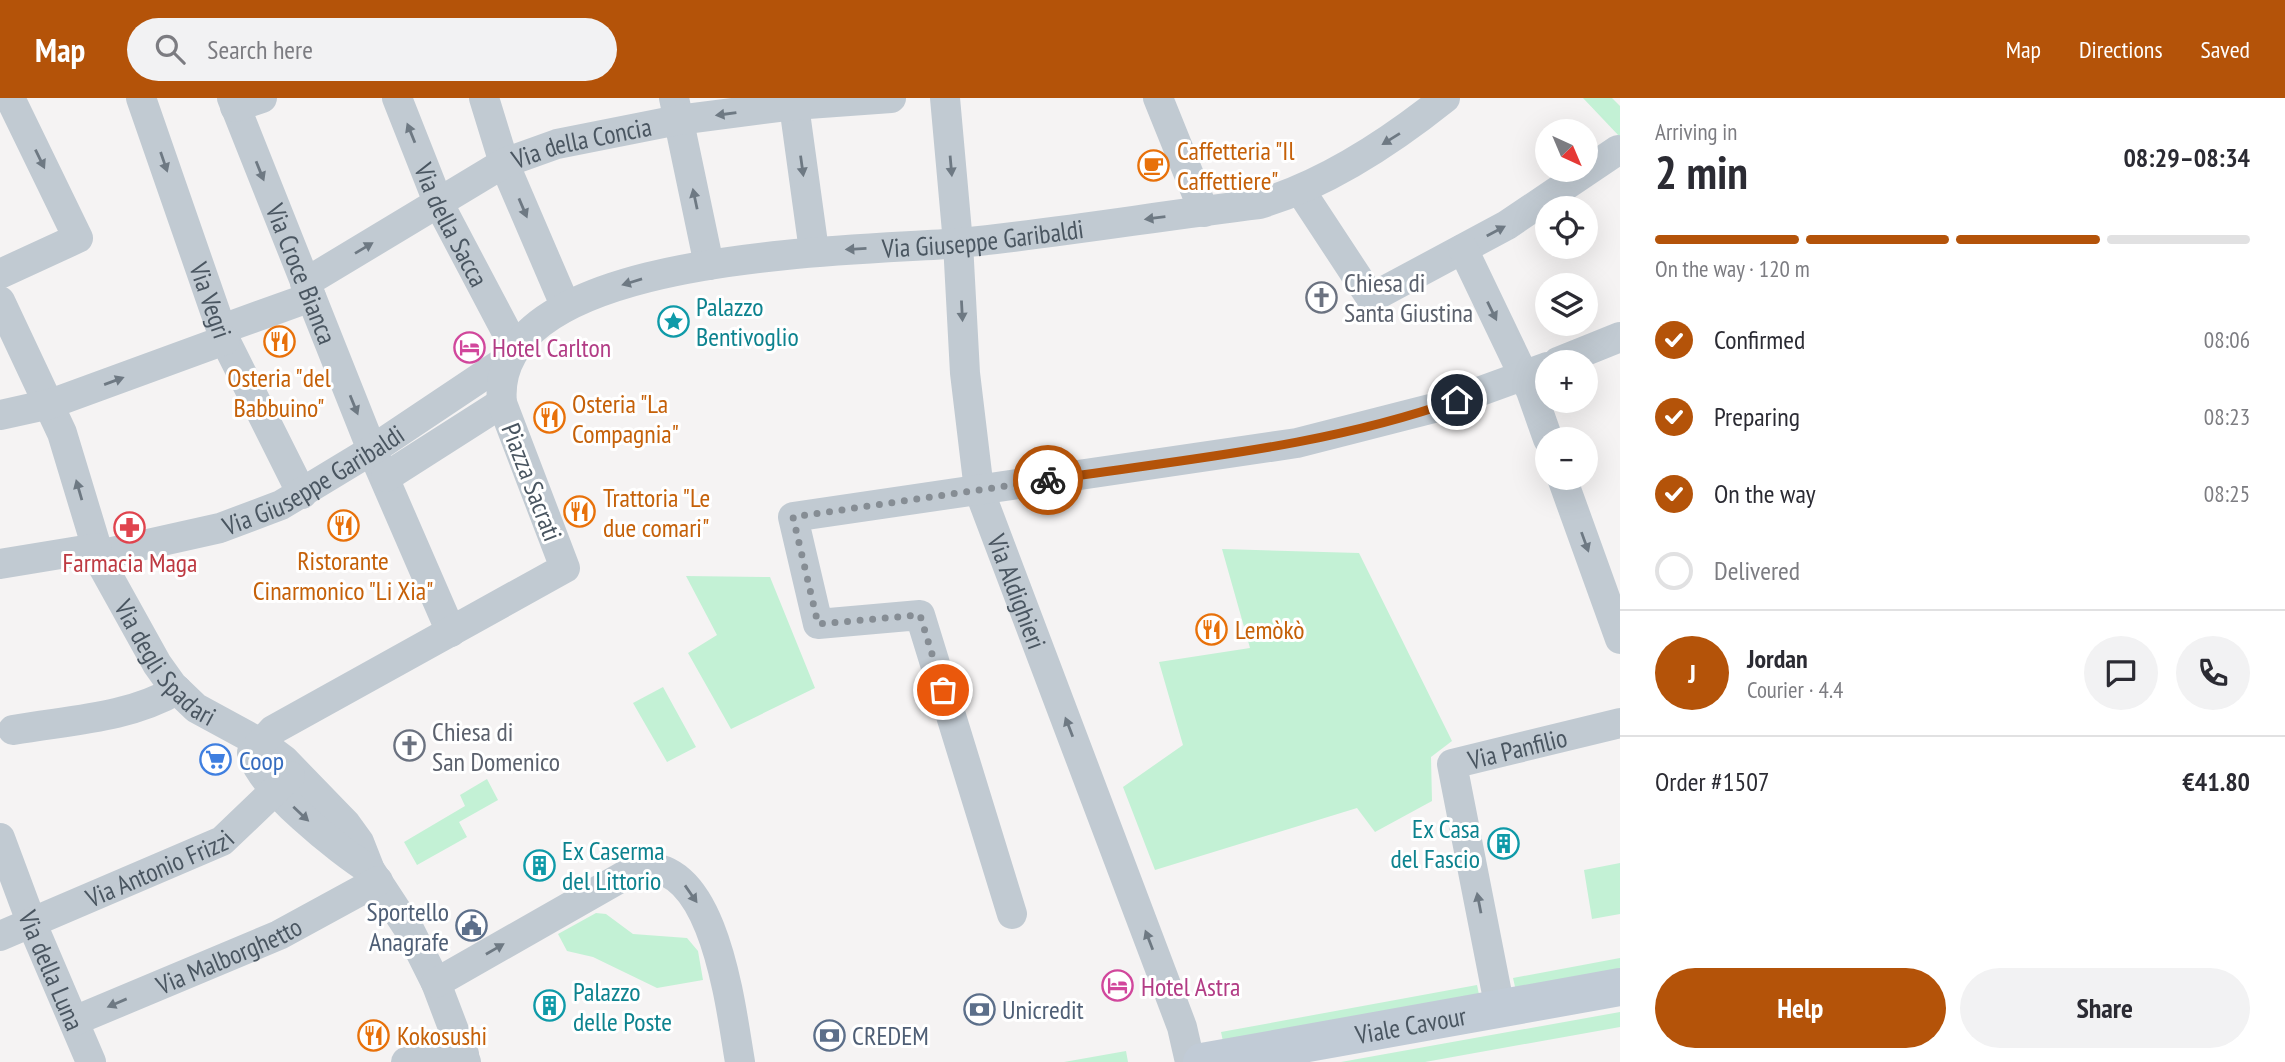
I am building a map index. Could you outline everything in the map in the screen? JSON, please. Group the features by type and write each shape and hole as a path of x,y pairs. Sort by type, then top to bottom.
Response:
{"street":[{"path":"0,274 78,238 10,98"},
{"name":"Via Vegri","path":"141,98 224,334 302,494"},
{"name":"Via della Sacca","path":"397,98 438,202 512,354"},
{"path":"484,98 504,163 565,305"},
{"name":"Via della Concia","path":"0,415 50,404 224,334 308,290 438,202 504,163 557,144 676,109 891,98"},
{"name":"Via Aldighieri","path":"945,98 958,243 965,373 979,490 1182,1027 1190,1062"},
{"path":"1158,98 1203,212"},
{"name":"Via Giuseppe Garibaldi","path":"0,564 98,552 220,528 264,512 302,494 372,450 512,354 565,305 654,275 814,251 958,243 1259,204 1300,190 1392,139 1445,98"},
{"name":"Via Croce Bianca","path":"243,101 308,290 372,450"},
{"path":"793,101 814,251"},
{"path":"676,109 709,265"},
{"path":"1300,190 1371,298 1549,199 1618,150"},
{"path":"1012,914 920,615 818,624 793,517 1297,443 1434,408 1535,372 1463,249"},
{"name":"Via degli Spadari","path":"0,301 50,404 62,433 98,552 138,633 177,690 219,723 259,742"},
{"path":"1588,350 1620,337"},
{"path":"502,403 500,383 512,354"},
{"name":"Piazza Sacrati","path":"259,742 291,719 565,568 502,403 386,477"},
{"path":"372,450 451,632"},
{"path":"1566,490 1620,639"},
{"path":"13,730 123,712 151,704 177,690"},
{"path":"291,719 283,739 293,777 348,856 374,876 410,931 436,983 465,1058 405,1062"},
{"name":"Via Panfilio","path":"1500,1009 1452,764 1620,723"},
{"path":"259,742 252,757 293,777"},
{"name":"Via Antonio Frizzi","path":"0,936 222,841 293,777"},
{"name":"Via della Luna","path":"0,838 32,923 91,1062"},
{"path":"436,983 636,869 653,867 681,881 701,909 722,965 740,1062"},
{"name":"Via Malborghetto","path":"74,1021 279,935 374,876"},
{"name":"Viale Cavour","path":"1202,1062 1620,987"}],"green space":[{"path":"1583,98 1612,98 1620,106 1620,137"},
{"path":"1222,549 1359,553 1452,741 1431,757 1432,801 1375,832 1357,808 1155,870 1123,787 1183,745 1159,662 1250,648"},
{"path":"686,576 770,577 815,688 731,729 688,653 717,635"},
{"path":"663,687 696,747 667,762 633,703"},
{"path":"487,779 498,800 459,822 467,837 417,865 404,842 465,806 460,795"},
{"path":"1620,863 1620,914 1592,919 1584,870"},
{"path":"596,913 606,914 633,934 687,938 698,951 703,980 657,988 593,957 567,951 558,934"},
{"path":"1620,958 1620,972 1516,991 1513,978"},
{"path":"1477,985 1480,999 1224,1046 1221,1032"},
{"path":"1620,1012 1620,1027 1425,1062 1341,1062"},
{"path":"1126,1051 1128,1062 1064,1062"}],"way so far":[{"path":"943,690 920,615 818,624 793,517 1048,480"}],"place":[{"name":"Caffetteria \"Il Caffettiere\"","path":"1154,165"},
{"name":"Chiesa di Santa Giustina","path":"1321,297"},
{"name":"Palazzo Bentivoglio","path":"673,321"},
{"name":"Osteria \"del Babbuino\"","path":"279,342"},
{"name":"Hotel Carlton","path":"469,347"},
{"name":"Osteria \"La Compagnia\"","path":"549,418"},
{"name":"Trattoria \"Le due comari\"","path":"580,512"},
{"name":"Ristorante Cinarmonico \"Li Xia\"","path":"343,525"},
{"name":"Farmacia Maga","path":"130,527"},
{"name":"Lemòkò","path":"1212,629"},
{"name":"Chiesa di San Domenico","path":"409,746"},
{"name":"Coop","path":"216,760"},
{"name":"Ex Casa del Fascio","path":"1503,843"},
{"name":"Ex Caserma del Littorio","path":"539,865"},
{"name":"Sportello Anagrafe","path":"472,926"},
{"name":"Hotel Astra","path":"1118,986"},
{"name":"Palazzo delle Poste","path":"550,1006"},
{"name":"Unicredit","path":"979,1009"},
{"name":"Kokosushi","path":"374,1035"},
{"name":"CREDEM","path":"829,1035"}],"route":[{"path":"1048,480 1297,443 1348,432 1457,400"}]}
